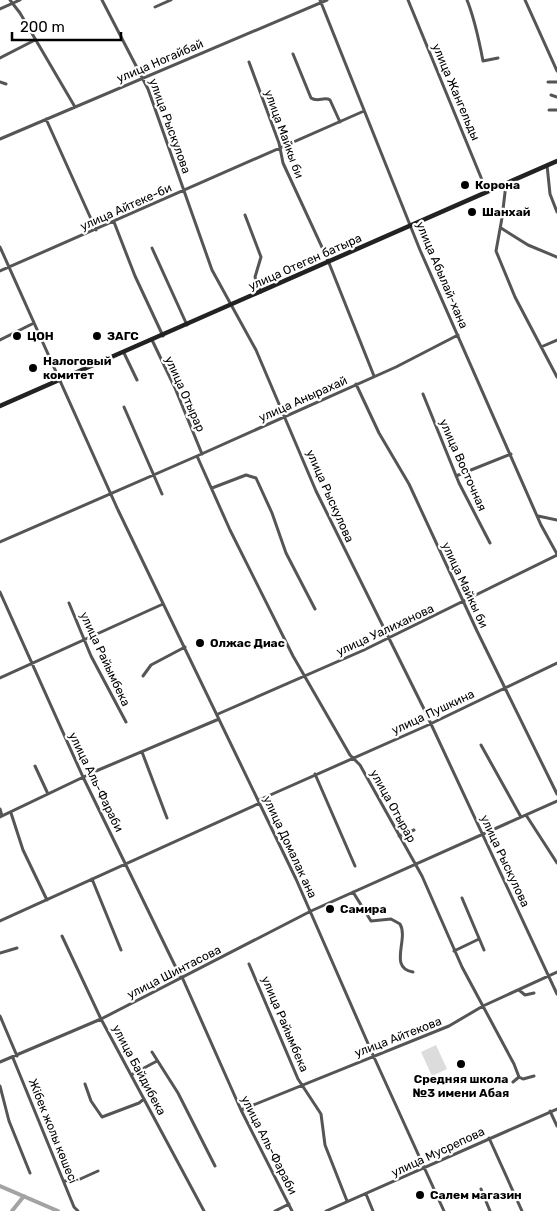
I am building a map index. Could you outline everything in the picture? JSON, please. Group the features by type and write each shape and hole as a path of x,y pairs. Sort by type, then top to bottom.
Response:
{"main road":[{"name":"улица Отеген батыра","path":"0,406 163,336 557,161"}],"street":[{"path":"0,9 20,0"},
{"name":"улица Рыскулова","path":"102,0 143,78 212,270 233,304 286,416 308,473 483,834 557,994"},
{"path":"155,7 171,0"},
{"name":"улица Ногайбай","path":"0,139 327,0"},
{"name":"улица Жангельды","path":"408,0 487,192"},
{"path":"467,0 476,23 476,35 484,61 498,58"},
{"path":"525,0 557,71"},
{"name":"улица Абылай-хана","path":"321,1 411,226 537,516 557,554"},
{"path":"12,2 75,107"},
{"path":"0,58 36,40"},
{"path":"293,54 311,98 316,101 325,98 330,100 340,122"},
{"name":"улица Майкы би","path":"248,62 280,149 283,163 327,258 327,263 374,376"},
{"path":"0,82 6,84"},
{"path":"548,82 557,82"},
{"path":"551,95 557,96"},
{"path":"549,110 557,110"},
{"name":"улица Айтеке-би","path":"0,271 364,111"},
{"path":"46,119 96,230"},
{"path":"547,165 550,194 557,212"},
{"path":"506,184 501,228 495,246 499,260 557,377"},
{"name":"улица Отеген батыра","path":"245,216 260,254 261,260 255,277 261,292"},
{"path":"114,222 135,276 163,336"},
{"path":"501,228 528,245 557,256"},
{"name":"улица Домалак ана","path":"0,247 111,494 311,911 373,1055 444,1211"},
{"path":"152,248 187,325"},
{"path":"0,340 34,323"},
{"name":"улица Анырахай","path":"0,542 202,454 374,376 458,335"},
{"name":"улица Отырар","path":"152,340 175,388 202,454"},
{"path":"541,348 557,340"},
{"path":"124,353 136,380"},
{"name":"улица Майкы би","path":"356,384 379,433 408,484 504,688 557,794"},
{"name":"улица Восточная","path":"423,394 456,476 490,543"},
{"path":"124,407 162,494"},
{"path":"456,476 511,454"},
{"name":"улица Отырар","path":"197,456 238,546 304,677 352,758 360,765 415,865 454,951 519,1077"},
{"path":"212,488 246,475 256,478 272,513 286,553 315,609"},
{"path":"537,516 557,520"},
{"name":"улица Уалиханова","path":"218,714 388,638 557,554"},
{"name":"улица Аль-Фараби","path":"0,592 83,777 181,977 241,1110 292,1211"},
{"name":"улица Райымбека","path":"69,603 84,640 126,722"},
{"path":"0,678 163,604"},
{"path":"143,676 152,665 185,647"},
{"name":"улица Пушкина","path":"0,921 126,864 315,774 430,724 557,663"},
{"path":"0,809 1,816 11,813 83,777 220,719"},
{"path":"480,744 521,817"},
{"path":"142,752 167,818"},
{"path":"34,766 48,794"},
{"path":"315,774 355,866"},
{"name":"улица Шинтасова","path":"0,1062 101,1019 311,911 557,801"},
{"path":"11,813 23,850 47,900"},
{"path":"526,815 557,863"},
{"path":"399,836 414,830"},
{"path":"92,879 121,950"},
{"path":"353,892 371,921 391,919 400,924 404,936 399,951 402,966 406,970 413,972"},
{"path":"462,898 484,950"},
{"name":"улица Байдибека","path":"62,936 101,1019 204,1211"},
{"path":"454,951 479,939"},
{"path":"0,954 17,948"},
{"name":"улица Райымбека","path":"248,964 302,1085 321,1114 325,1145 347,1201"},
{"name":"улица Айтекова","path":"241,1110 373,1055 449,1026 483,1006 557,972"},
{"path":"519,990 525,995 534,993"},
{"name":"Жібек жолы көшесі","path":"0,1016 64,1181 78,1211"},
{"name":"улица Байдибека","path":"152,1052 178,1093 215,1166"},
{"path":"131,1075 157,1061"},
{"path":"513,1082 519,1077 523,1079 534,1076"},
{"path":"85,1084 91,1101 102,1117 139,1103 144,1099"},
{"path":"0,1086 9,1121 30,1173"},
{"name":"улица Мусрепова","path":"326,1211 557,1109"},
{"path":"550,1112 557,1126"},
{"path":"489,1138 522,1211"},
{"path":"64,1181 78,1180 98,1171"},
{"path":"481,1189 490,1211"},
{"path":"366,1194 373,1211"},
{"path":"275,1211 289,1204"}],"shaded area":[{"path":"436,1045 447,1069 432,1076 421,1052"}],"waterway":[{"path":"0,1186 58,1211"},
{"path":"12,1211 24,1196"}],"place":[{"name":"Корона","path":"465,185"},
{"name":"Шанхай","path":"472,212"},
{"name":"ЦОН","path":"17,336"},
{"name":"ЗАГС","path":"97,336"},
{"name":"Налоговый комитет","path":"33,368"},
{"name":"Олжас Диас","path":"200,643"},
{"name":"Самира","path":"330,909"},
{"name":"Средняя школа №3 имени Абая","path":"461,1064"},
{"name":"Салем магазин","path":"420,1195"}]}
